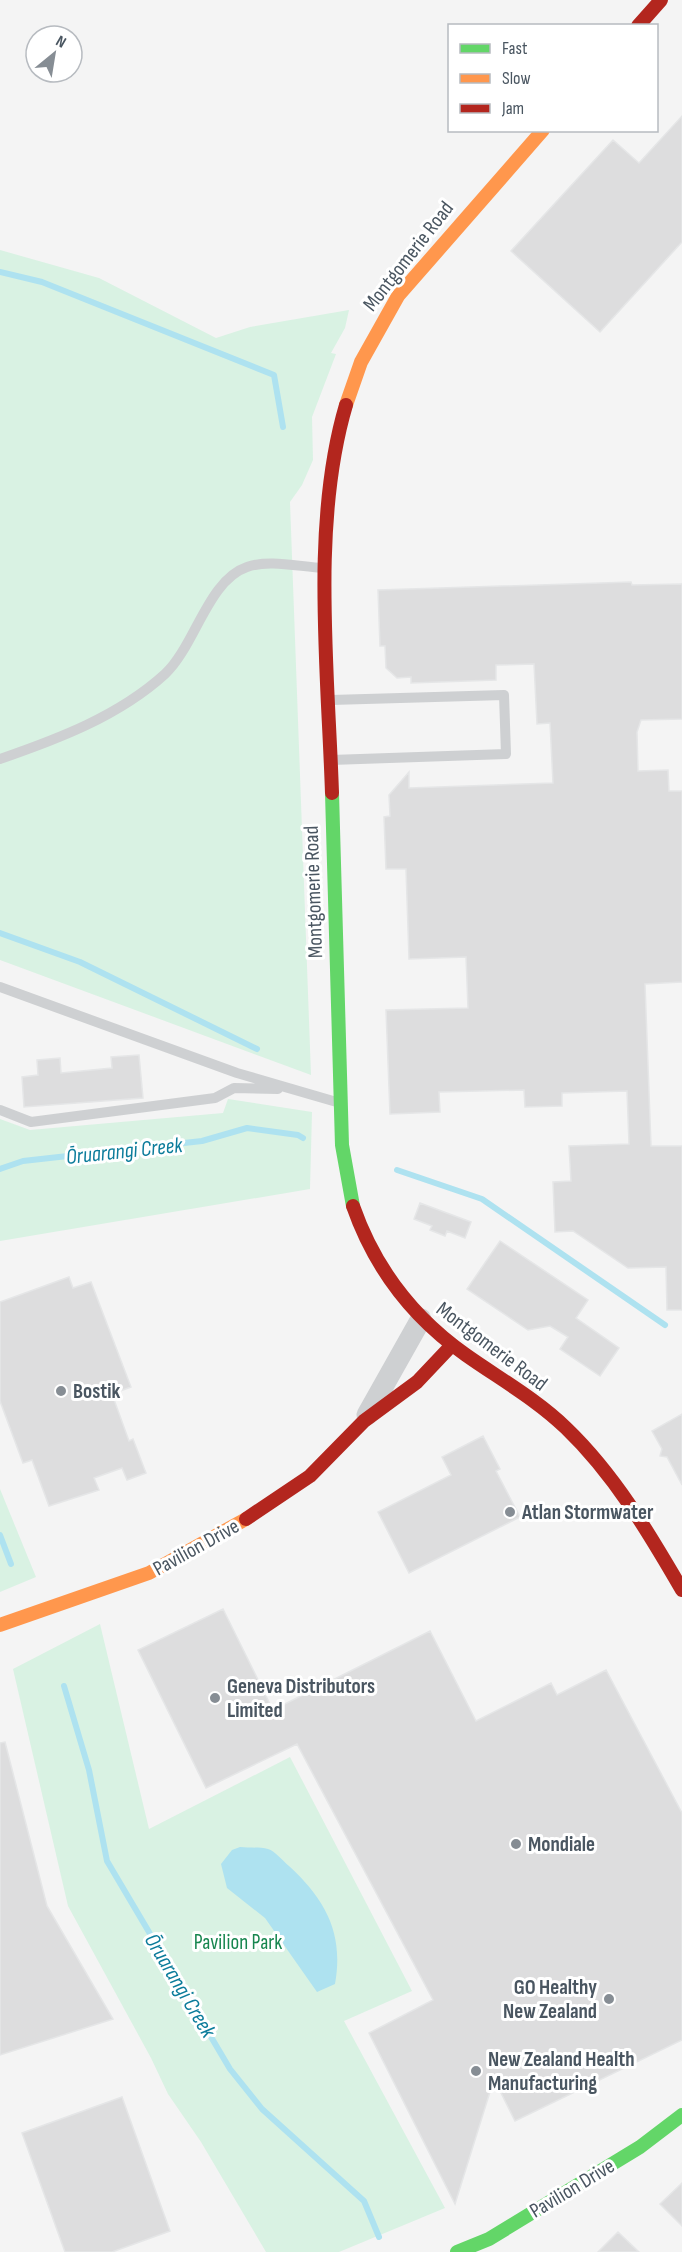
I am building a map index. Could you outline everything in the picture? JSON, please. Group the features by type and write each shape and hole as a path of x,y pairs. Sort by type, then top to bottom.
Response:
{"street":[{"path":"640,24 661,0"},
{"name":"Montgomerie Road","path":"541,132 410,281 368,346 348,393 332,450 326,509 325,568 340,1103 345,1173 360,1227 398,1296 452,1345 564,1427 603,1468 642,1520 682,1590"},
{"name":"Pavilion Drive","path":"364,1421 421,1319"},
{"name":"Pavilion Drive","path":"0,1625 149,1573 263,1510 310,1476 364,1421 417,1382 452,1345"},
{"name":"Pavilion Drive","path":"457,2252 489,2239 640,2147 682,2115"}],"lane":[{"path":"0,759 75,731 140,695 167,672 189,644 215,595 229,576 247,567 269,565 325,568"},
{"path":"328,700 504,695 506,754 330,760"},
{"path":"0,987 237,1072 340,1103"},
{"path":"0,1110 32,1122 215,1098 234,1088 296,1090"}],"green space":[{"path":"0,250 99,278 216,338 250,327 349,310 345,328 331,353 336,354 312,417 313,460 302,485 290,502 311,1075 0,960"},
{"path":"228,1099 312,1112 310,1189 0,1241 0,1119 30,1130 223,1113"},
{"path":"0,1489 36,1577 0,1592"},
{"name":"Pavilion Park","path":"100,1624 149,1829 290,1757 412,1991 344,2021 445,2208 339,2252 266,2252 201,2142 168,2094 151,2058 68,1906 13,1669"}],"water":[{"path":"240,1847 271,1850 313,1892 329,1919 334,1934 337,1949 335,1984 317,1992 265,1918 227,1888 221,1864 232,1850"}],"building":[{"path":"682,116 682,242 600,332 511,251 613,140 639,163"},
{"path":"631,582 632,585 682,584 682,719 641,720 637,732 638,771 668,770 669,791 682,791 682,982 645,984 651,1146 682,1146 682,1310 667,1310 666,1267 628,1268 573,1231 555,1232 553,1182 571,1181 569,1146 629,1144 627,1091 562,1093 562,1106 525,1107 524,1090 439,1092 440,1112 390,1114 386,1010 468,1008 466,957 409,959 406,869 386,869 384,817 390,816 389,795 409,772 409,788 553,783 550,723 537,724 534,664 496,665 496,680 411,683 411,677 397,678 386,668 385,646 380,646 378,590"},
{"path":"139,1055 143,1098 24,1107 22,1077 38,1075 37,1060 60,1058 61,1073 112,1068 111,1057"},
{"path":"420,1203 471,1222 465,1238 447,1231 445,1236 430,1230 432,1226 414,1219"},
{"path":"500,1241 588,1300 576,1318 619,1348 600,1376 560,1349 568,1337 550,1326 528,1330 467,1289"},
{"name":"Bostik","path":"69,1277 73,1288 91,1282 131,1387 112,1394 129,1441 133,1439 146,1473 127,1480 122,1468 94,1478 99,1490 49,1506 32,1460 23,1463 0,1401 0,1302"},
{"path":"682,1414 682,1485 667,1457 660,1456 662,1449 652,1431"},
{"path":"483,1436 500,1469 496,1471 520,1517 409,1573 378,1512 451,1475 442,1457"},
{"path":"223,1609 273,1710 430,1631 476,1721 551,1683 557,1695 606,1670 682,1813 682,2040 515,2121 494,2079 455,2204 369,2033 433,2000 297,1744 206,1788 138,1650"},
{"path":"5,1742 47,1906 113,2019 0,2055 0,1743"},
{"path":"122,2097 170,2231 112,2252 65,2252 22,2133"},
{"path":"682,2183 682,2226 660,2204"},
{"path":"618,2232 639,2252 598,2252"}],"waterway":[{"path":"0,272 42,282 274,375 283,427"},
{"path":"0,933 80,962 257,1049"},
{"name":"Ōruarangi Creek","path":"0,1169 23,1161 202,1141 247,1128 298,1135 303,1138"},
{"path":"397,1170 482,1199 665,1325"},
{"name":"Ōruarangi Creek","path":"0,1535 11,1564"},
{"name":"Ōruarangi Creek","path":"64,1686 89,1770 107,1861 230,2069 262,2109 364,2201 379,2237"}],"traffic: fast":[{"path":"332,793 342,1145 353,1206"},
{"path":"457,2252 489,2239 640,2147 682,2115"}],"traffic: slow":[{"path":"346,405 361,362 398,296 541,132"},
{"path":"0,1625 149,1573 246,1519"}],"traffic: jam":[{"path":"640,24 661,0"},
{"path":"332,793 325,647 325,547 328,498 335,451 346,405"},
{"path":"353,1206 372,1251 412,1308 466,1355 518,1390 566,1428 615,1484 657,1547 682,1590"},
{"path":"246,1519 310,1476 364,1421 417,1382 452,1345"}],"place":[{"name":"Bostik","path":"61,1391"},
{"name":"Atlan Stormwater","path":"510,1512"},
{"name":"Geneva Distributors Limited","path":"215,1698"},
{"name":"Mondiale","path":"516,1844"},
{"name":"GO Healthy New Zealand","path":"609,1999"},
{"name":"New Zealand Health Manufacturing","path":"476,2071"}]}
